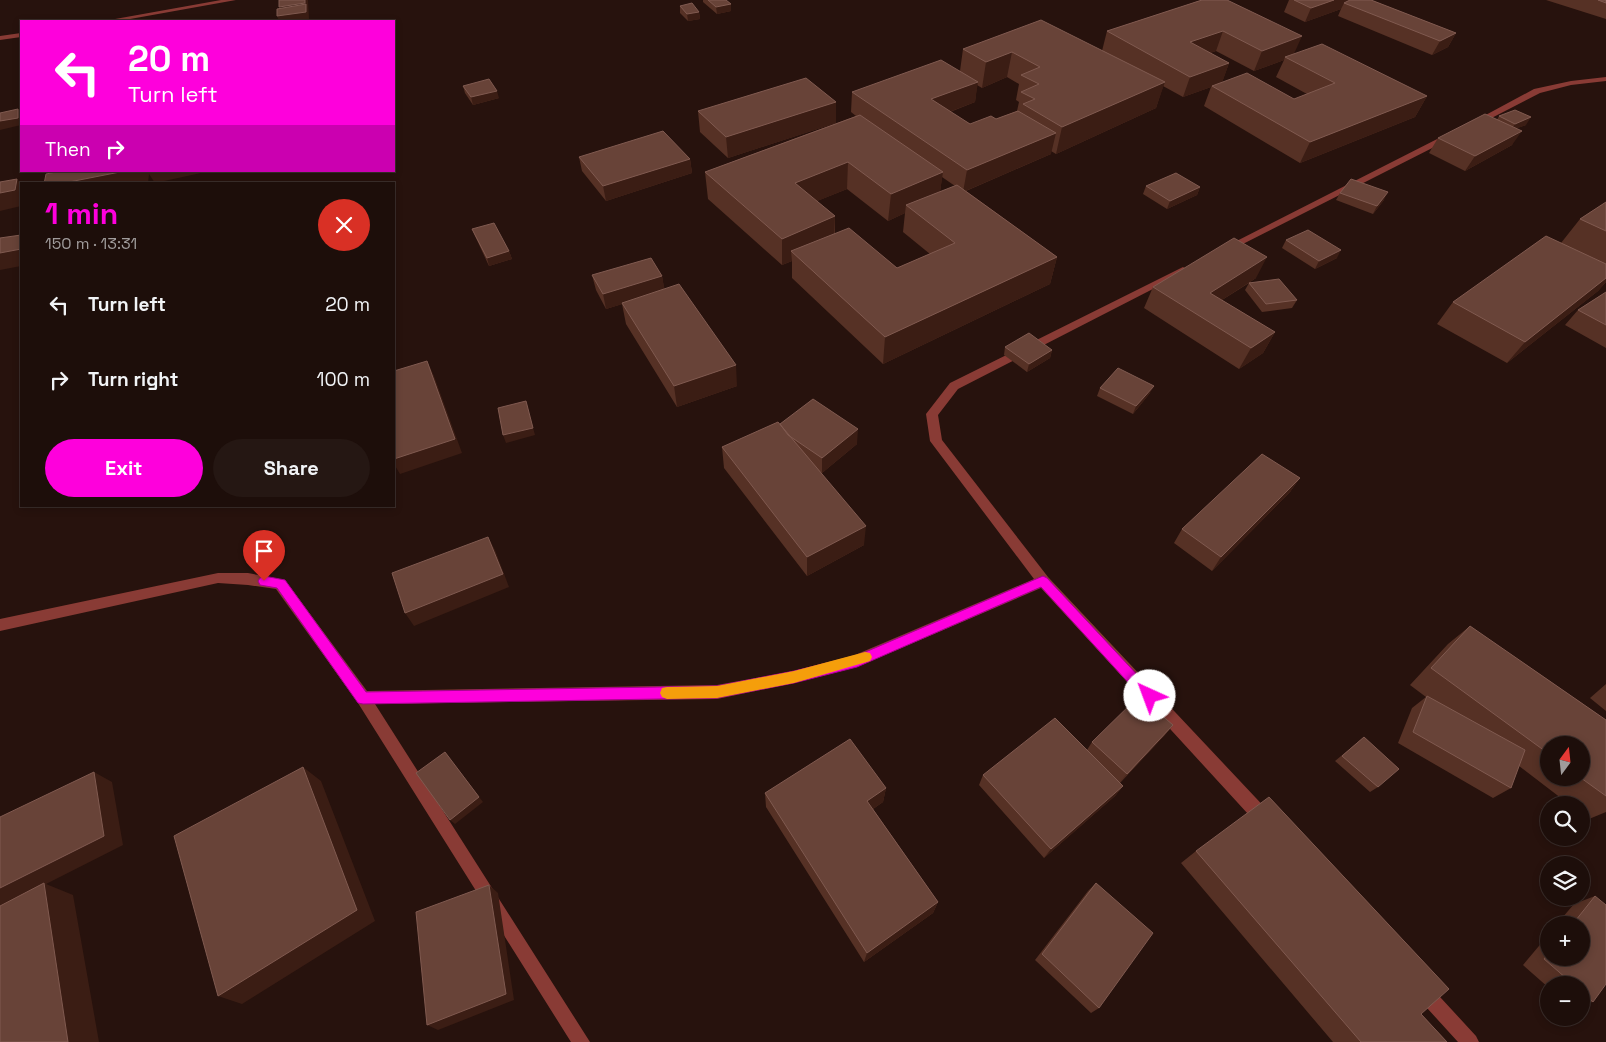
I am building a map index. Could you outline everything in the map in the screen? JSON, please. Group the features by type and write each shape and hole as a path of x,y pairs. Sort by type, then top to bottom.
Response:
{"street":[{"path":"114,20 233,0"},
{"path":"0,38 20,35"},
{"path":"1219,252 1537,91 1571,83 1606,80"},
{"path":"1192,265 954,386 932,414 936,441 1043,581 1274,830"},
{"path":"0,625 218,578 248,579 280,584 363,698 582,1042"},
{"path":"363,698 717,692 794,677 857,661 1043,581"},
{"path":"1416,984 1470,1042"}],"building":[{"path":"279,0 305,0 305,3 279,7"},
{"path":"708,0 726,0 731,4 716,7"},
{"path":"1202,0 1227,0 1302,36 1262,51 1223,31 1190,42 1229,63 1190,77 1107,31"},
{"path":"1294,0 1334,0 1311,8"},
{"path":"1350,0 1371,0 1456,33 1440,41 1344,3"},
{"path":"692,3 699,12 687,14 680,6"},
{"path":"306,4 306,12 277,16 277,9"},
{"path":"1041,20 1165,82 1062,127 1023,104 1035,99 1021,92 1039,84 1021,75 1040,67 1012,52 986,62 963,49"},
{"path":"1322,44 1427,96 1310,142 1212,86 1247,73 1294,99 1335,83 1285,57"},
{"path":"941,60 978,82 931,99 970,124 991,116 996,119 1018,111 1056,133 967,170 852,92"},
{"path":"806,78 836,102 726,137 698,111"},
{"path":"489,79 497,91 471,97 463,86"},
{"path":"18,109 18,118 0,121 0,113"},
{"path":"1515,110 1531,117 1515,124 1499,116"},
{"path":"1485,114 1522,131 1475,156 1438,138"},
{"path":"860,115 943,172 891,194 848,162 795,183 835,216 782,239 705,172"},
{"path":"663,131 690,159 603,186 579,157"},
{"path":"56,172 120,172 69,182 44,182 46,174"},
{"path":"1176,173 1200,187 1170,201 1146,186"},
{"path":"17,179 15,190 0,193 0,182"},
{"path":"1351,179 1388,192 1377,206 1340,193"},
{"path":"957,185 1057,257 885,337 791,251 849,228 897,268 955,243 906,205"},
{"path":"1606,202 1606,231 1580,219"},
{"path":"494,223 509,251 487,258 472,229"},
{"path":"1308,230 1341,250 1319,261 1286,240"},
{"path":"20,235 20,249 0,253 0,238"},
{"path":"1546,236 1606,264 1606,278 1525,342 1453,302"},
{"path":"1234,238 1267,257 1210,293 1275,332 1251,348 1153,287"},
{"path":"651,258 662,276 603,294 592,275"},
{"path":"1279,279 1297,300 1266,304 1249,283"},
{"path":"679,284 736,365 674,386 622,303"},
{"path":"1606,292 1606,325 1578,310"},
{"path":"1029,333 1052,350 1029,364 1005,347"},
{"path":"427,361 455,439 395,459 395,371"},
{"path":"1118,368 1154,386 1136,406 1100,388"},
{"path":"813,399 858,429 822,458 788,435 780,424"},
{"path":"526,401 533,428 503,435 498,408"},
{"path":"778,422 866,526 807,557 722,447"},
{"path":"1262,454 1300,478 1221,557 1182,529"},
{"path":"488,537 503,574 405,613 392,573"},
{"path":"1470,626 1606,720 1606,796 1590,784 1590,736 1540,736 1540,747 1431,668"},
{"path":"1139,696 1173,725 1127,774 1092,742"},
{"path":"1427,696 1525,750 1511,788 1413,732"},
{"path":"1055,718 1123,786 1051,849 983,775"},
{"path":"1364,737 1399,769 1378,787 1342,756"},
{"path":"850,739 886,788 867,801 938,902 867,953 765,793"},
{"path":"445,752 479,797 450,820 416,773"},
{"path":"303,767 357,910 218,996 174,836"},
{"path":"94,772 104,836 0,888 0,817"},
{"path":"1269,797 1449,989 1421,1014 1447,1042 1361,1042 1196,851"},
{"path":"44,883 68,1042 0,1042 0,906"},
{"path":"1096,883 1153,933 1099,1008 1042,954"},
{"path":"489,885 506,994 427,1025 416,912"},
{"path":"1595,896 1606,905 1606,984 1593,1002 1590,999 1590,976 1564,976 1552,966 1590,966 1590,916 1579,916 1587,906 1590,906 1590,902"}],"slow traffic":[{"path":"667,693 717,692 794,677 857,661 865,657"}],"route":[{"path":"264,581 280,584 363,698 717,692 794,677 857,661 1043,581 1150,696"}]}
